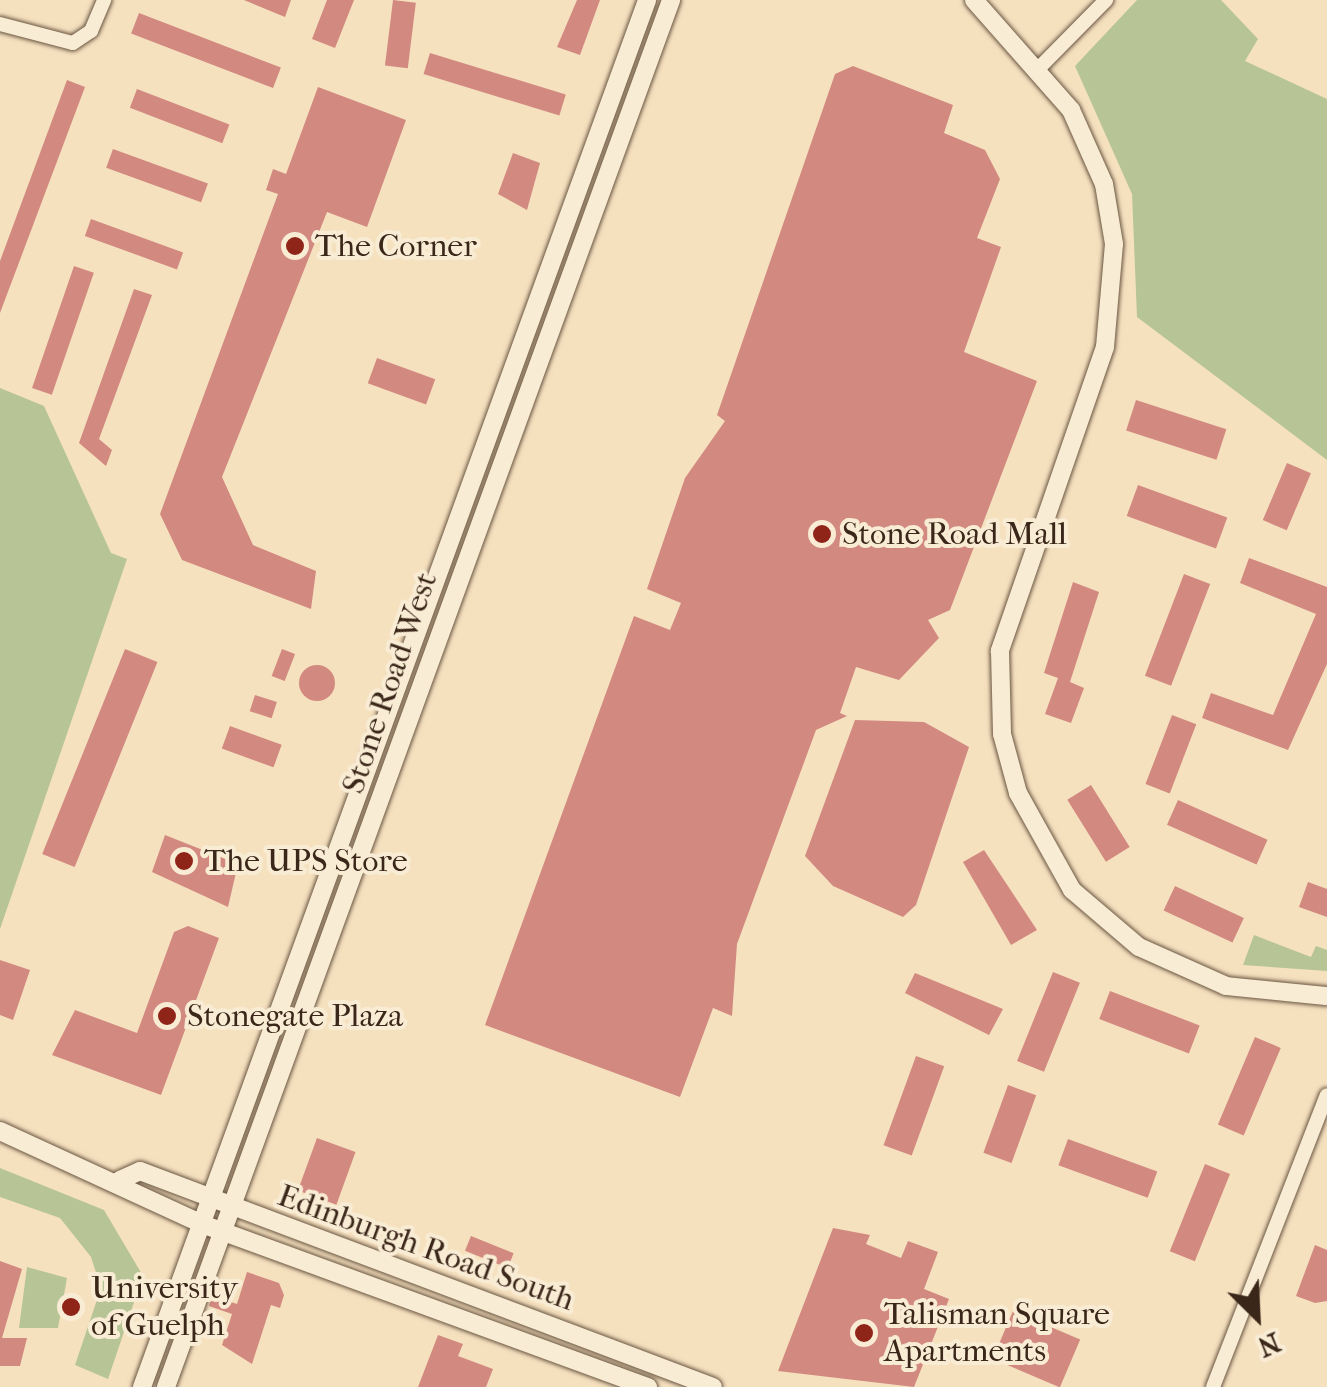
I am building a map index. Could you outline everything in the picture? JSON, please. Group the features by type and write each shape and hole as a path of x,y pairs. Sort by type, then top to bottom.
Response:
{"main road":[{"name":"Stone Road West","path":"142,1387 646,0"},
{"name":"Stone Road West","path":"166,1387 672,0"},
{"path":"974,0 1040,66 1094,154 1115,282 1105,347 1010,607 998,685 1005,754 1046,854 1086,905 1139,947 1241,990 1327,996"},
{"path":"614,88 636,97"},
{"path":"588,161 601,194"},
{"path":"515,358 528,388"},
{"path":"300,957 313,992"},
{"name":"Edinburgh Road South","path":"0,1131 120,1180 202,1224 648,1387"},
{"name":"Edinburgh Road South","path":"120,1180 140,1171 713,1387"}],"street":[{"path":"0,24 74,43 91,31 104,0"},
{"path":"1040,66 1106,0"},
{"path":"1213,1387 1327,1095"}],"green space":[{"path":"1137,0 1221,0 1258,39 1245,61 1327,99 1327,460 1137,317 1132,194 1075,66"},
{"path":"0,388 44,406 111,553 127,559 0,929"},
{"path":"1254,935 1311,957 1316,946 1327,950 1327,971 1243,965"},
{"path":"0,1168 104,1210 143,1276 108,1379 75,1365 101,1288 91,1257 60,1218 0,1197"},
{"path":"27,1267 67,1278 58,1328 19,1328"}],"building":[{"path":"244,0 291,0 285,17"},
{"path":"327,0 354,0 335,48 312,39"},
{"path":"393,0 416,3 408,68 385,66"},
{"path":"577,0 600,0 580,55 557,47"},
{"path":"139,13 281,67 273,88 131,34"},
{"path":"430,53 566,95 559,116 424,74"},
{"name":"Stone Road Mall","path":"853,66 953,105 944,133 985,150 1000,179 977,238 1001,247 964,352 1037,381 950,610 928,620 939,638 899,680 856,667 840,713 847,716 816,730 737,944 732,1016 713,1008 680,1097 485,1025 634,616 670,630 681,603 647,589 685,478 725,421 717,415 835,74"},
{"path":"67,80 85,87 0,313 0,261"},
{"path":"318,87 406,120 367,227 327,212 222,477 253,545 316,571 311,609 182,560 160,514 278,194 266,190 273,169 286,174"},
{"path":"137,89 229,124 222,143 130,108"},
{"path":"113,149 208,184 201,202 106,168"},
{"path":"513,153 540,163 527,210 498,194"},
{"path":"91,219 183,253 177,269 85,236"},
{"path":"74,266 94,273 52,395 32,388"},
{"path":"134,289 152,295 99,439 112,450 106,466 79,443"},
{"path":"377,358 435,379 426,405 368,383"},
{"path":"1136,400 1226,429 1216,460 1126,430"},
{"path":"1287,463 1311,473 1287,530 1263,520"},
{"path":"1138,485 1227,517 1216,549 1127,516"},
{"path":"1249,558 1327,587 1327,664 1288,750 1202,718 1211,693 1273,715 1316,614 1240,583"},
{"path":"1184,574 1210,584 1171,686 1145,676"},
{"path":"1073,582 1099,592 1070,682 1084,688 1071,723 1045,714 1058,678 1044,673"},
{"path":"125,649 157,662 75,867 42,854"},
{"path":"282,649 295,654 285,681 272,676"},
{"path":"317,665 330,670 335,683 330,696 317,701 304,696 299,683 304,670"},
{"path":"255,695 277,702 272,718 250,711"},
{"path":"1172,715 1196,724 1170,793 1145,784"},
{"path":"855,720 924,722 969,747 916,905 903,917 833,886 805,856"},
{"path":"230,726 282,745 273,767 222,749"},
{"path":"1091,785 1130,847 1106,862 1067,800"},
{"path":"1178,800 1268,840 1257,865 1167,825"},
{"path":"165,835 238,864 228,907 152,872"},
{"path":"984,850 1037,930 1011,945 963,862"},
{"path":"1308,882 1327,889 1327,917 1299,907"},
{"path":"1175,886 1244,918 1232,943 1164,910"},
{"name":"Stonegate Plaza","path":"188,926 219,938 161,1095 52,1055 75,1010 137,1033 174,932"},
{"path":"0,960 30,970 13,1020 0,1015"},
{"path":"1053,972 1080,983 1044,1072 1017,1061"},
{"path":"915,973 1003,1009 989,1035 905,993"},
{"path":"1110,991 1200,1025 1189,1053 1099,1019"},
{"path":"1255,1037 1281,1048 1244,1135 1218,1124"},
{"path":"916,1056 944,1066 912,1156 884,1145"},
{"path":"1008,1085 1036,1095 1012,1163 983,1153"},
{"path":"317,1138 356,1152 336,1205 298,1191"},
{"path":"1068,1139 1157,1171 1148,1198 1058,1165"},
{"path":"1205,1164 1230,1174 1195,1261 1170,1251"},
{"name":"Talisman Square Apartments","path":"833,1228 870,1235 866,1244 901,1258 908,1241 938,1252 924,1289 949,1299 914,1387 778,1371"},
{"path":"471,1236 514,1253 508,1268 465,1251"},
{"path":"1315,1245 1327,1250 1327,1301 1315,1303 1296,1296"},
{"path":"0,1261 22,1269 2,1338 27,1338 20,1366 0,1366"},
{"path":"247,1272 279,1283 284,1295 280,1308 271,1305 252,1364 222,1345 232,1314 209,1306 212,1296 237,1304"},
{"path":"1013,1311 1080,1340 1060,1387 993,1359"},
{"path":"438,1335 463,1344 458,1356 493,1369 486,1387 418,1387"}],"place":[{"name":"The Corner","path":"295,246"},
{"name":"Stone Road Mall","path":"822,534"},
{"name":"The UPS Store","path":"184,861"},
{"name":"Stonegate Plaza","path":"167,1016"},
{"name":"University of Guelph","path":"71,1307"},
{"name":"Talisman Square Apartments","path":"864,1333"}]}
